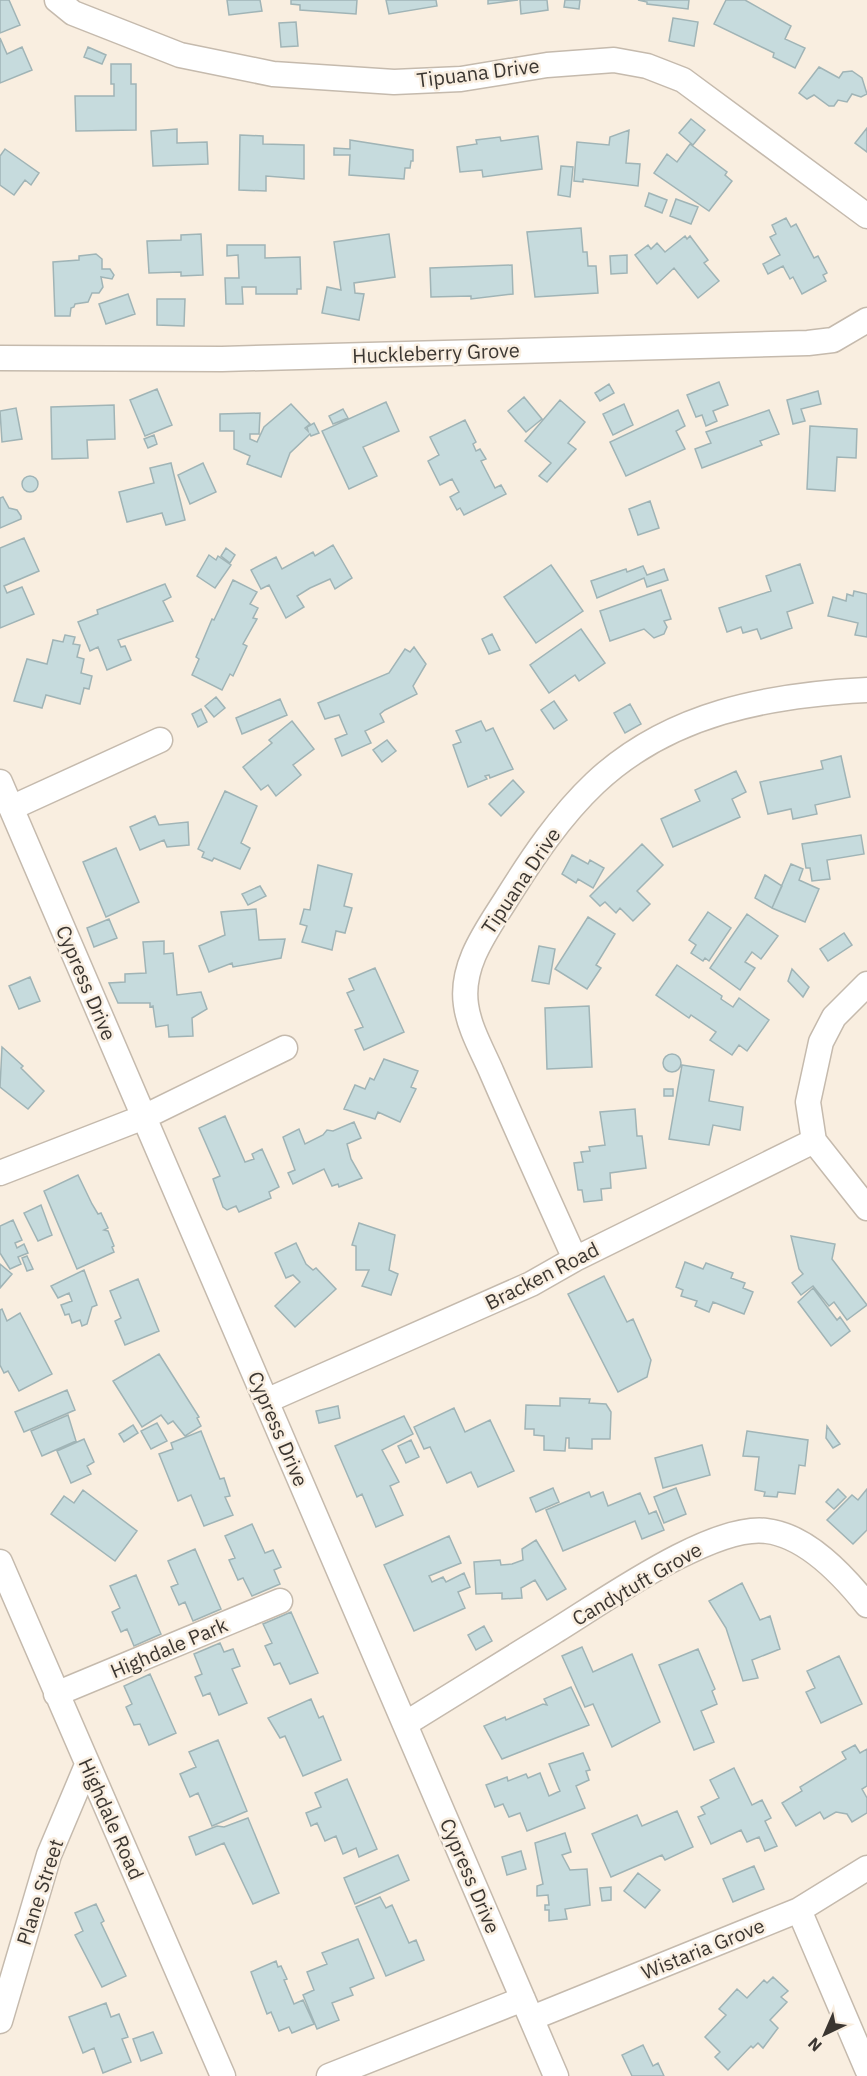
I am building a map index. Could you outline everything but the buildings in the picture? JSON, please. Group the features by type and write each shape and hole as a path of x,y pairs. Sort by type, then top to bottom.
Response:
{"street":[{"name":"Tipuana Drive","path":"57,0 73,13 180,55 273,74 394,82 461,79 547,65 614,60 647,66 683,80 867,216"},
{"name":"Huckleberry Grove","path":"0,358 222,359 808,343 833,340 867,320"},
{"name":"Tipuana Drive","path":"575,1259 521,1142 466,1007 465,981 473,953 532,859 571,808 594,783 634,752 667,732 735,708 780,697 867,690"},
{"path":"11,808 160,740"},
{"name":"Cypress Drive","path":"0,782 556,2076"},
{"path":"867,984 834,1017 821,1042 808,1102 813,1141 867,1208"},
{"path":"0,1173 144,1117 285,1048"},
{"name":"Bracken Road","path":"266,1401 531,1284 575,1259 813,1141"},
{"name":"Candytuft Grove","path":"405,1724 675,1559 733,1534 765,1530 785,1535 810,1549 842,1576 867,1605"},
{"name":"Highdale Road","path":"0,1562 223,2076"},
{"name":"Highdale Park","path":"56,1694 280,1601"},
{"name":"Plane Street","path":"0,2021 49,1855 87,1765"},
{"name":"Wistaria Grove","path":"328,2076 527,2009 799,1910 867,1868"},
{"path":"799,1910 867,2069"}]}
